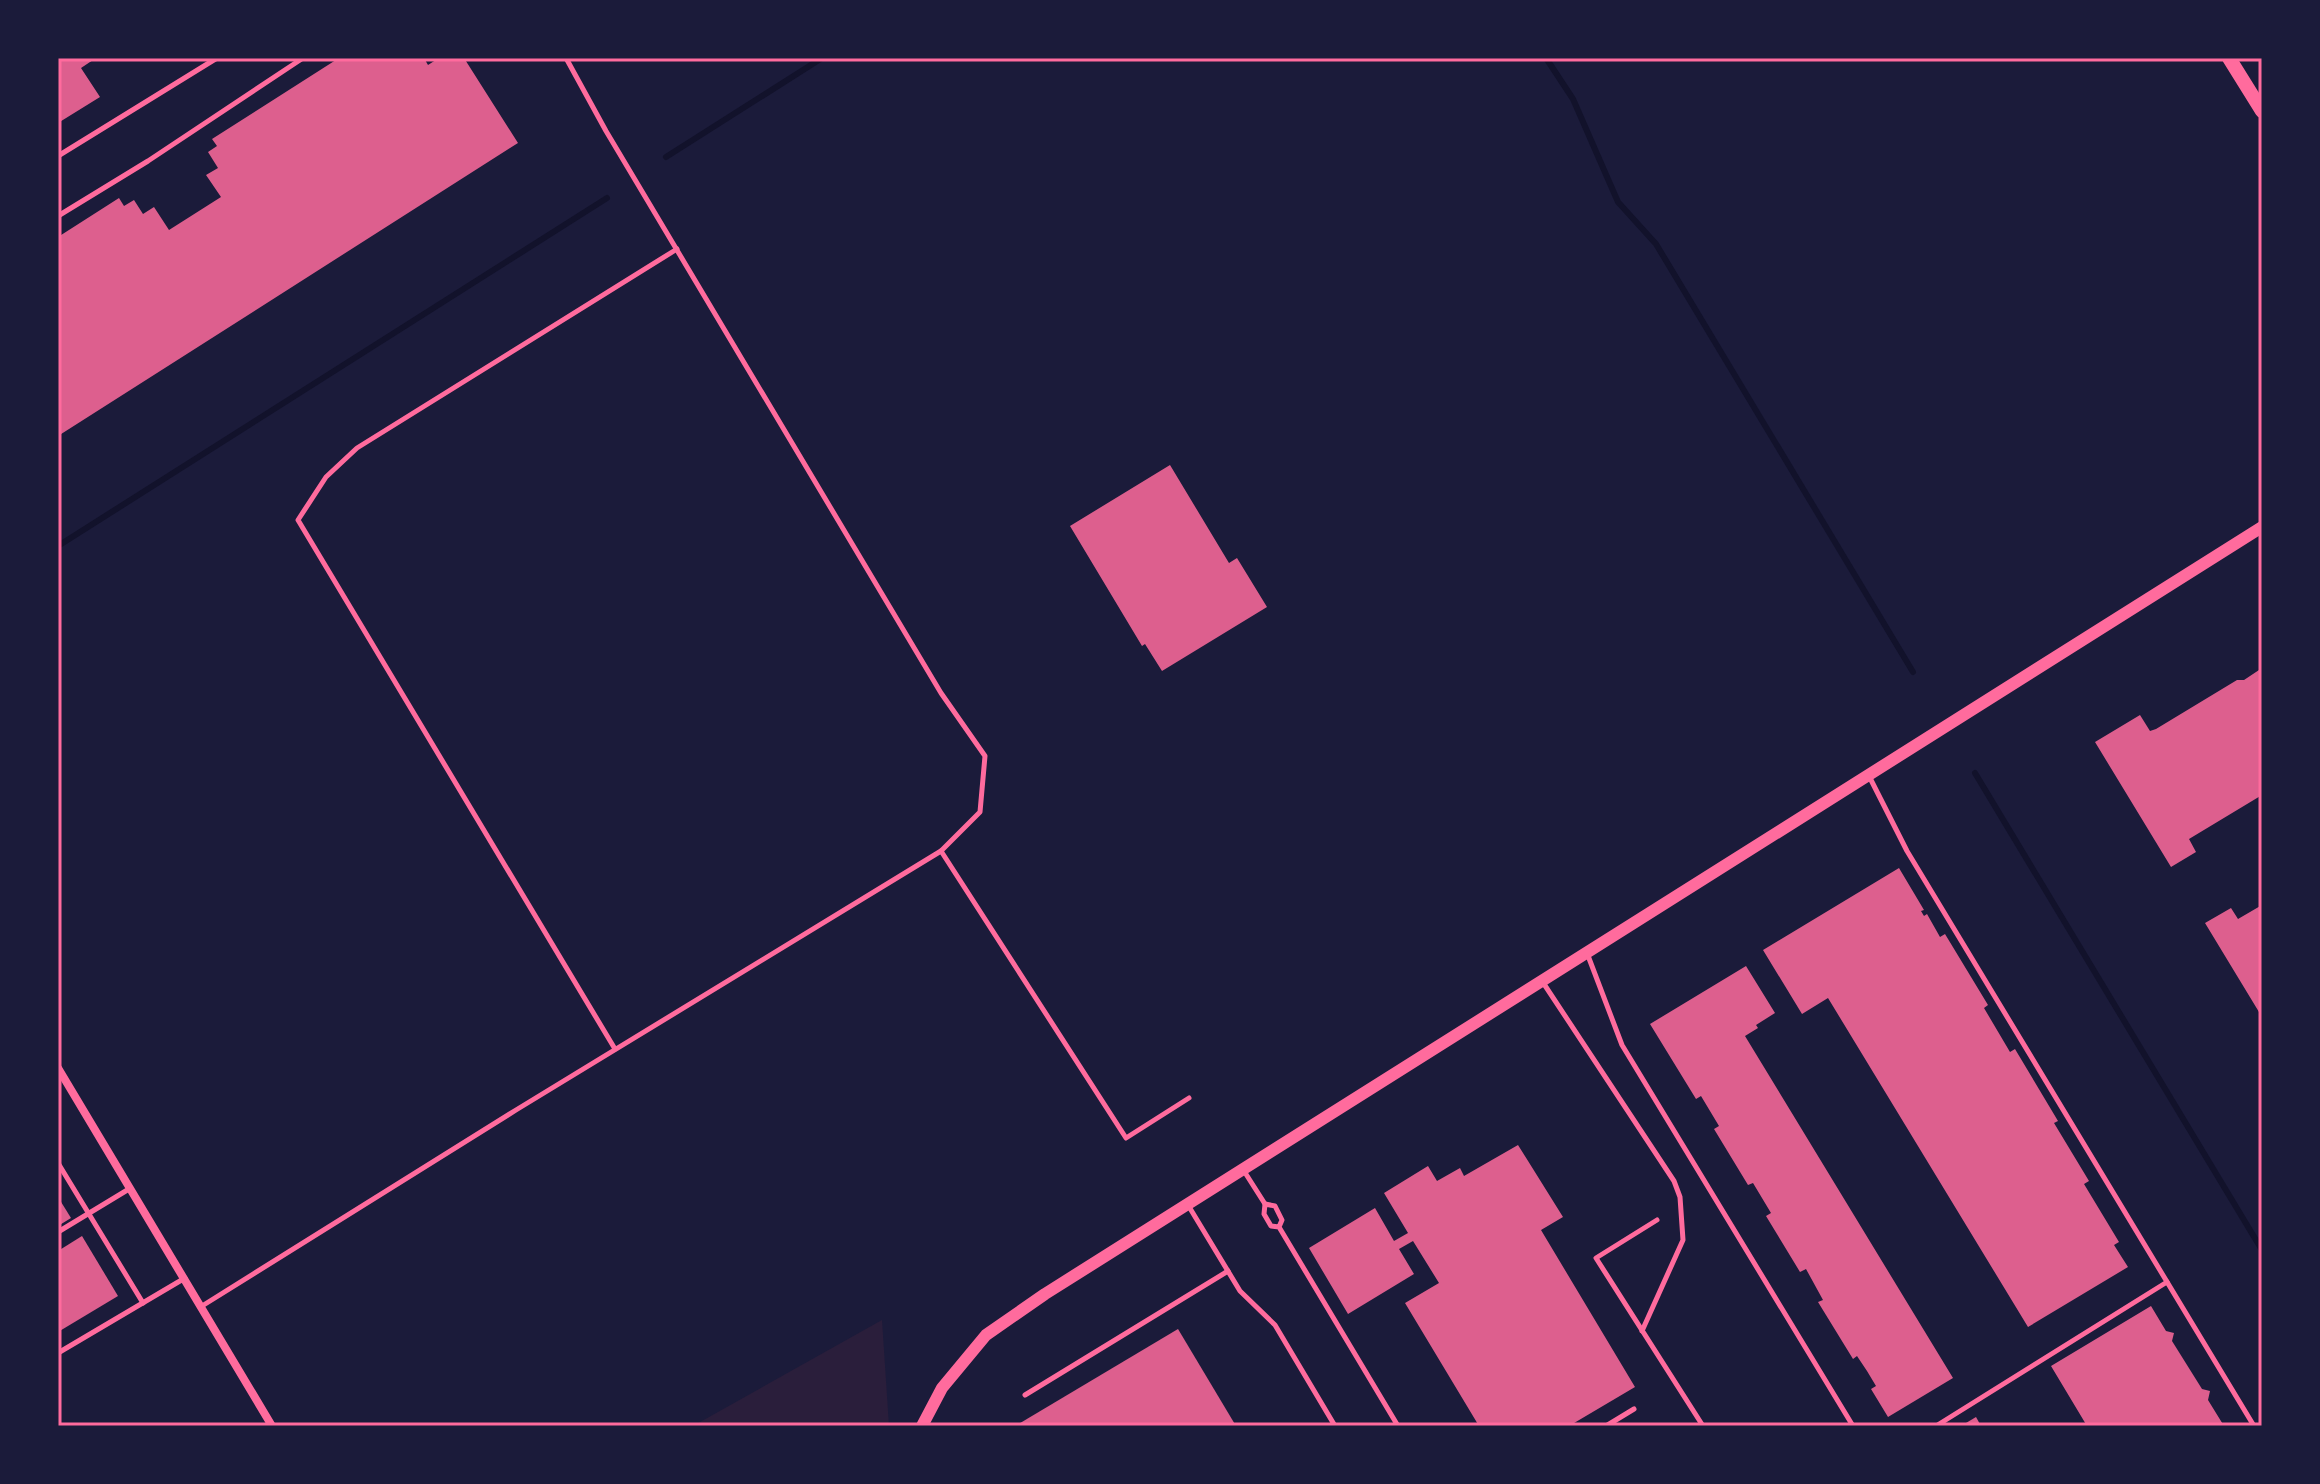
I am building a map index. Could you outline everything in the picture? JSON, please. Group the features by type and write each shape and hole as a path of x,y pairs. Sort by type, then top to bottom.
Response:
{"main road":[{"path":"2229,58 2262,111"}],"street":[{"path":"922,1426 942,1388 986,1335 1045,1294 2262,527"},
{"path":"58,1068 272,1426"}],"lane":[{"path":"58,156 217,58"},
{"path":"58,216 148,161 303,58"},
{"path":"202,1306 941,851 980,812 985,756 941,693 566,58"},
{"path":"615,1049 298,520 326,477 357,448 677,249"},
{"path":"1868,775 1907,851 2254,1426"},
{"path":"941,851 1126,1138 1189,1098"},
{"path":"1587,952 1622,1045 1853,1426"},
{"path":"1542,981 1674,1181 1680,1197 1683,1240 1642,1331"},
{"path":"58,1163 143,1303"},
{"path":"1243,1169 1265,1204 1264,1214 1271,1226 1279,1227"},
{"path":"58,1232 131,1187"},
{"path":"1187,1204 1240,1291 1275,1325 1335,1426"},
{"path":"1265,1204 1275,1206 1282,1220 1279,1227"},
{"path":"1657,1220 1596,1258 1703,1426"},
{"path":"1279,1227 1398,1426"},
{"path":"1025,1395 1228,1271"},
{"path":"58,1353 186,1278"},
{"path":"1936,1426 2167,1282"},
{"path":"1606,1426 1634,1409"}],"shaded area":[{"path":"882,1320 889,1426 693,1426"}],"building":[{"path":"58,58 96,58 81,68 100,97 58,123"},
{"path":"339,58 424,58 428,65 439,58 464,58 518,143 58,436 58,237 119,198 124,206 134,200 143,214 154,207 169,230 221,197 206,175 218,168 208,152 217,146 212,139"},
{"path":"1170,465 1229,563 1237,558 1267,607 1162,671 1145,644 1142,646 1070,526"},
{"path":"2262,668 2262,795 2189,839 2196,852 2171,867 2095,742 2140,715 2150,731 2156,729"},
{"path":"1899,868 1924,910 1921,911 1924,916 1927,914 1940,937 1945,934 1988,1005 1984,1008 2010,1052 2015,1049 2058,1121 2054,1123 2089,1181 2084,1184 2119,1242 2114,1245 2128,1267 2028,1327 1828,998 1802,1014 1763,950"},
{"path":"2262,905 2262,1017 2205,923 2231,908 2238,919"},
{"path":"1746,966 1775,1013 1745,1036 1953,1378 1888,1417 1871,1389 1876,1386 1867,1371 1857,1356 1853,1359 1818,1302 1823,1300 1806,1269 1800,1272 1766,1216 1771,1213 1753,1183 1748,1185 1714,1129 1719,1126 1701,1096 1696,1099 1650,1024"},
{"path":"1518,1145 1563,1217 1541,1230 1635,1387 1569,1426 1479,1426 1405,1303 1439,1283 1413,1241 1399,1249 1414,1274 1348,1314 1309,1248 1375,1208 1394,1241 1408,1233 1384,1193 1428,1166 1437,1181 1460,1168 1464,1176"},
{"path":"58,1197 71,1218 58,1226"},
{"path":"82,1236 118,1296 58,1332 58,1251"},
{"path":"2151,1306 2166,1331 2174,1333 2172,1341 2202,1389 2210,1391 2208,1400 2224,1426 2087,1426 2051,1366"},
{"path":"1178,1329 1236,1426 1015,1426"},
{"path":"1976,1417 1981,1426 1961,1426"}],"waterway":[{"path":"666,157 822,58"},
{"path":"1546,58 1573,99 1618,202 1656,244 1913,672"},
{"path":"58,546 607,198"},
{"path":"1975,773 2262,1250"}]}
